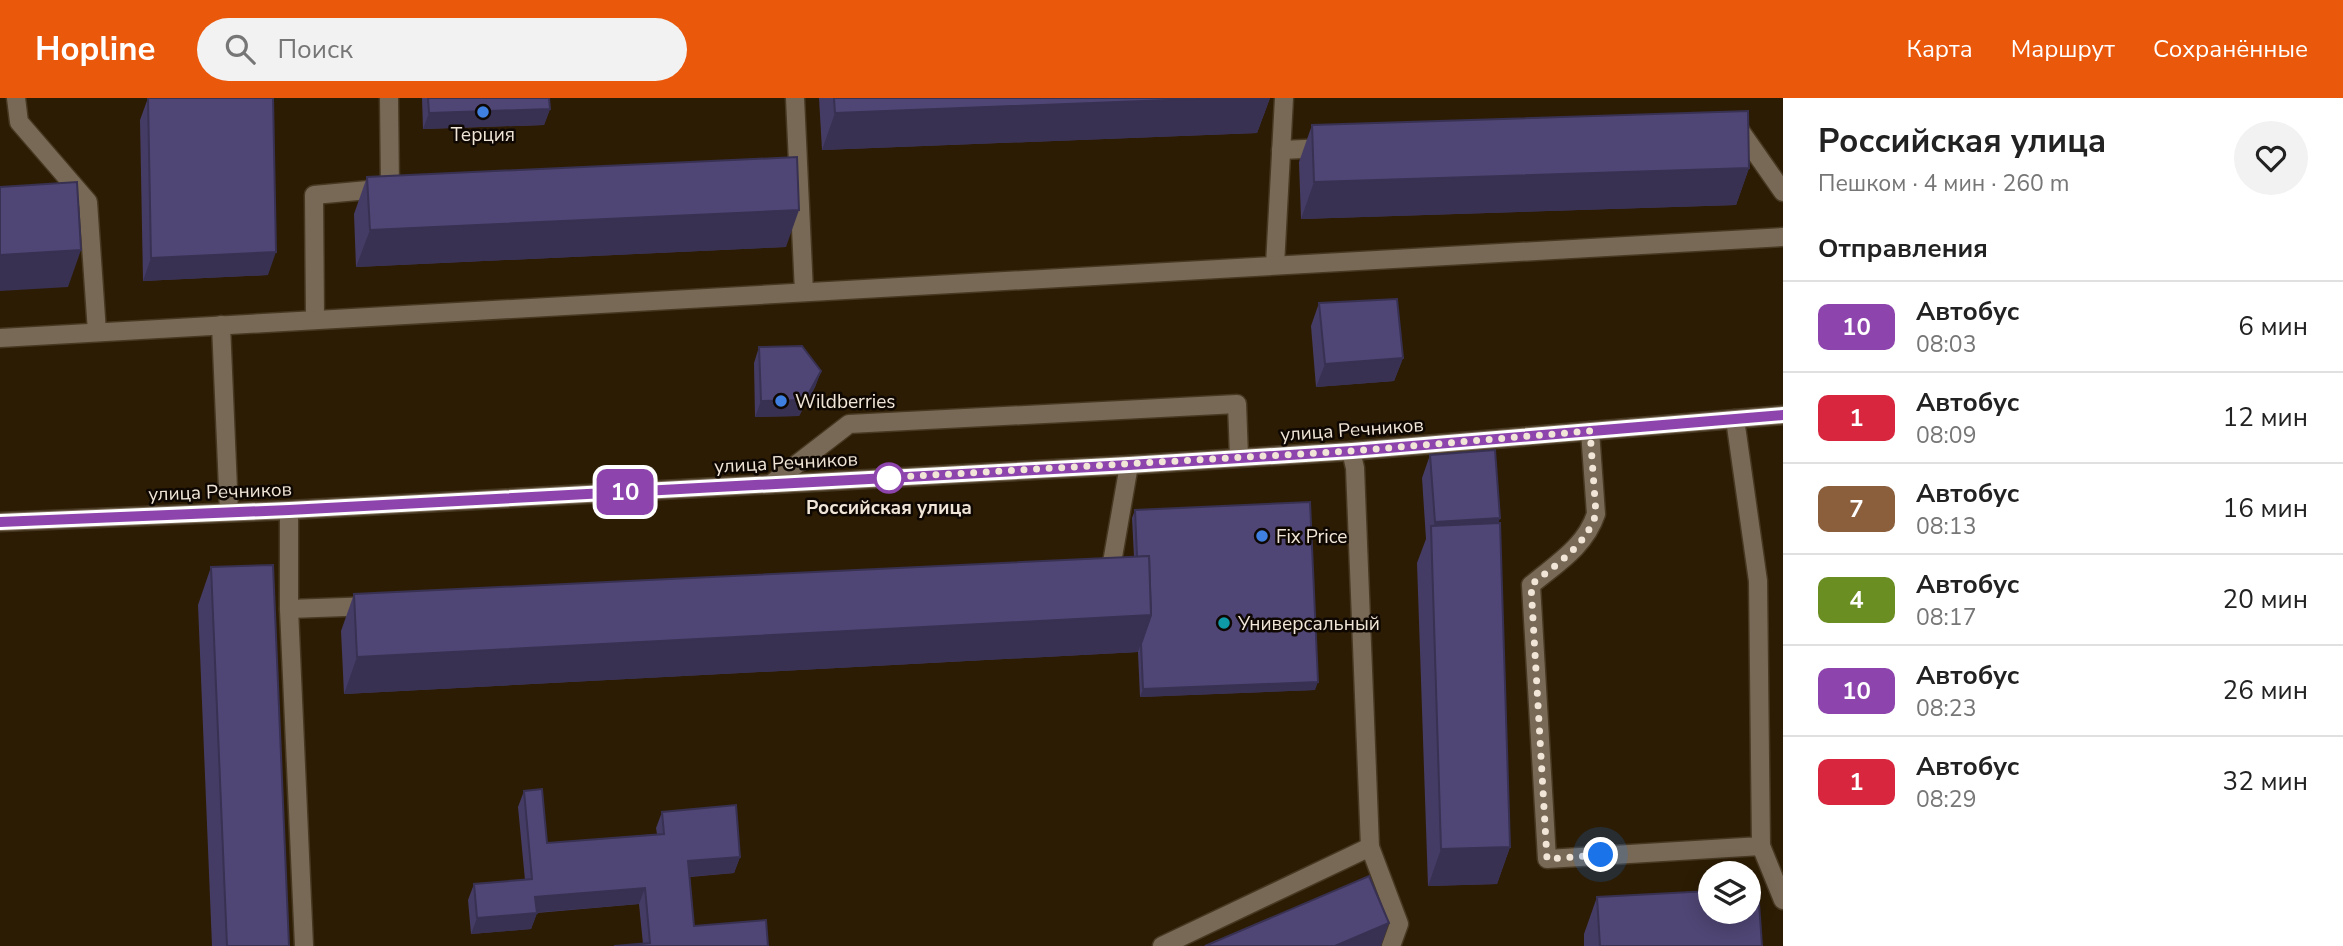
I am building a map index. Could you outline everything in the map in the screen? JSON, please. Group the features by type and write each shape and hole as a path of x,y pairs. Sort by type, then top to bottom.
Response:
{"street":[{"path":"16,98 19,122 88,202 97,332"},
{"path":"315,319 314,195 397,188 389,98"},
{"path":"795,98 791,170 804,292"},
{"path":"1275,265 1284,98"},
{"path":"1711,130 1739,129 1783,192"},
{"path":"1282,150 1351,147"},
{"path":"62,203 88,202"},
{"path":"0,338 1783,237"},
{"path":"221,325 229,512"},
{"path":"771,484 849,424 1237,404 1239,457"},
{"name":"улица Речников","path":"0,522 289,510 1129,465 1352,451 1783,415"},
{"path":"1735,419 1758,581 1761,846 1783,901"},
{"path":"1590,431 1596,514 1592,527 1577,548 1531,585 1547,859 1761,846"},
{"path":"1352,451 1370,847 1408,946"},
{"path":"1082,575 1110,574 1129,465"},
{"path":"289,510 289,609 304,946"},
{"path":"289,609 387,605"},
{"path":"1162,946 1370,847"},
{"path":"1391,946 1399,924"}],"building":[{"path":"148,98 273,98 276,252 151,258"},
{"path":"428,98 549,98 550,109 429,113"},
{"path":"834,98 1219,98 835,113"},
{"path":"1748,111 1749,168 1314,182 1312,125"},
{"path":"797,157 799,210 370,230 367,177"},
{"path":"77,182 81,250 0,255 0,187"},
{"path":"1397,299 1403,358 1325,364 1319,303"},
{"name":"Wildberries","path":"802,346 821,371 805,400 761,401 759,347"},
{"path":"1495,450 1500,518 1435,522 1430,455"},
{"name":"Универсальный","path":"1310,502 1318,682 1143,689 1141,644 1151,615 1149,556 1137,557 1135,510"},
{"path":"1500,523 1510,847 1441,849 1431,526"},
{"path":"1149,556 1151,615 357,657 354,594"},
{"path":"273,565 289,946 227,946 211,567"},
{"path":"542,789 547,843 664,834 662,812 736,805 740,857 688,861 694,926 766,920 768,946 614,946 650,943 645,888 535,897 537,913 477,918 474,884 532,879 524,791"},
{"path":"1369,876 1389,923 1335,946 1205,946"},
{"path":"1698,892 1698,924 1760,924 1762,946 1600,946 1597,897"}],"bus line":[{"name":"10","path":"0,522 289,510 1129,465 1352,451 1783,415"}],"place":[{"name":"Терция","path":"483,112"},
{"name":"Wildberries","path":"781,401"},
{"name":"Российская улица","path":"889,478"},
{"name":"Fix Price","path":"1262,536"},
{"name":"Универсальный","path":"1224,623"}],"route":[{"path":"889,478 881,478 1352,451 1590,431 1596,514 1592,527 1577,548 1531,585 1547,859 1601,855"}]}
